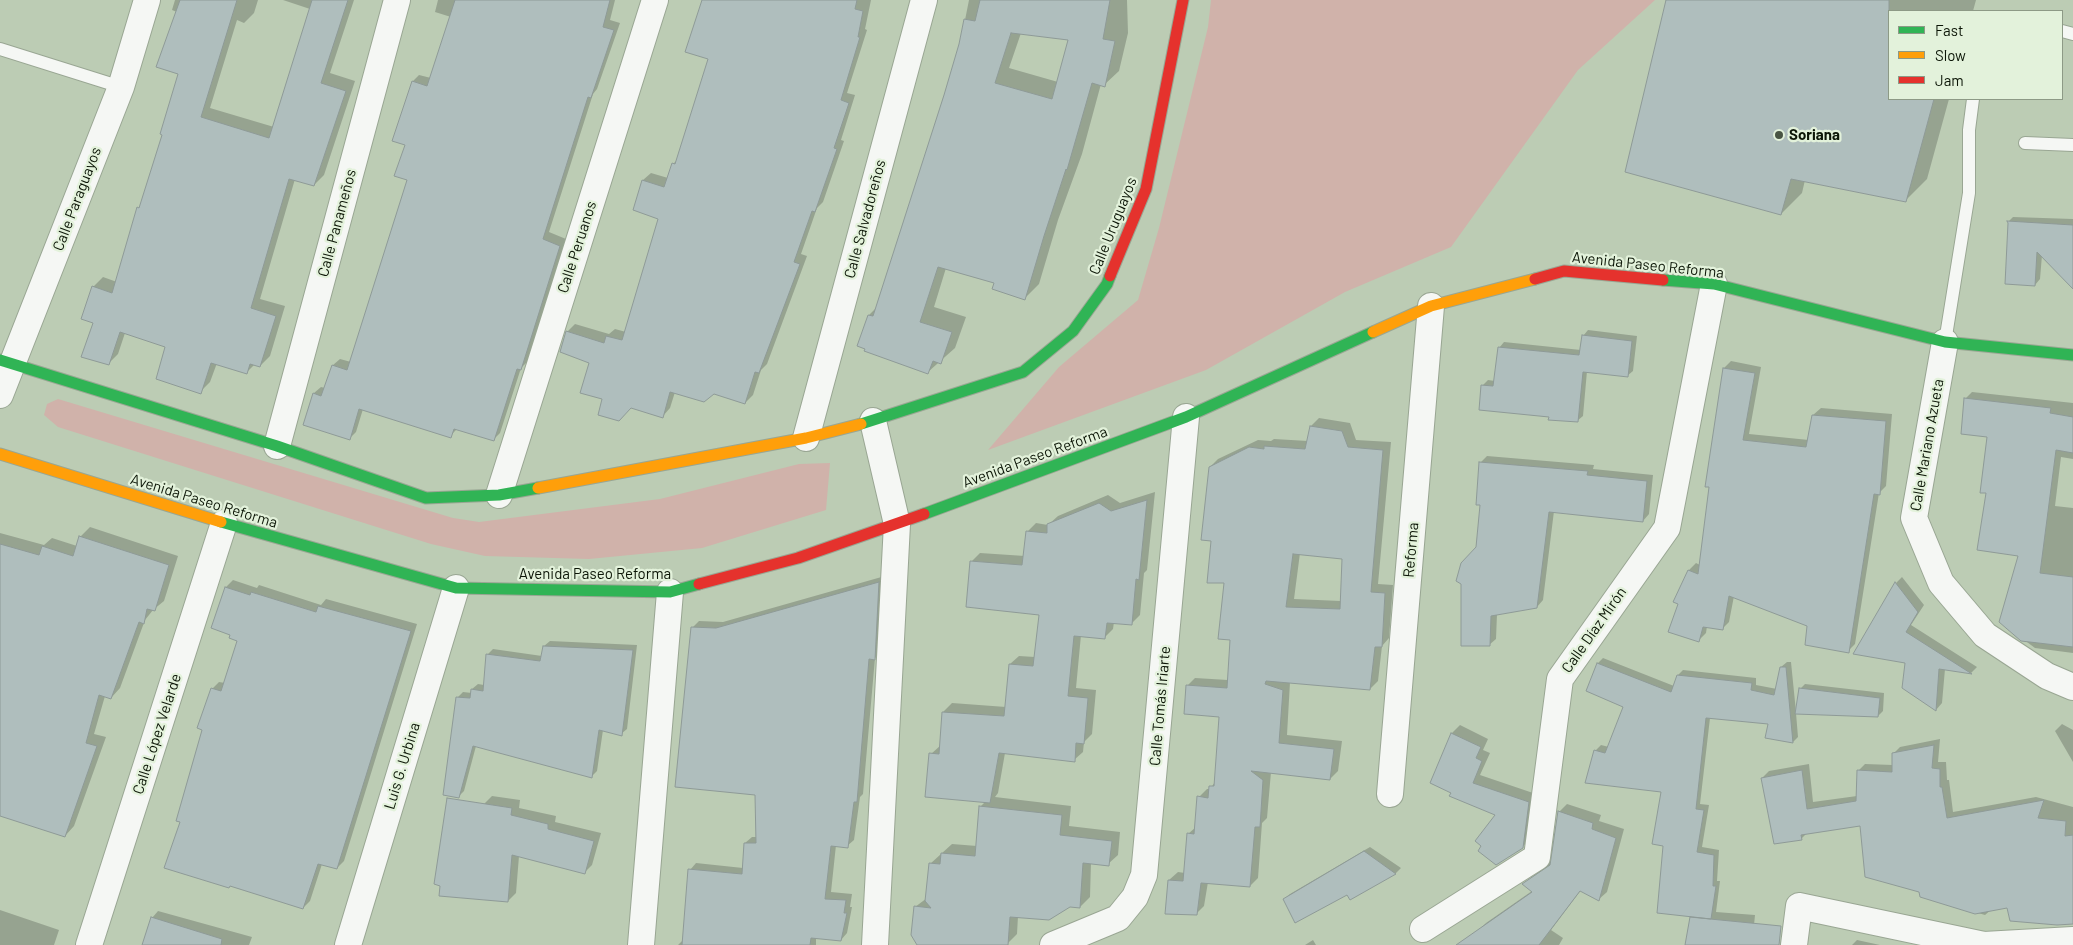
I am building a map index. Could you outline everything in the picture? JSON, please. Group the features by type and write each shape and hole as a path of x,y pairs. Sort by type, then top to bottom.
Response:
{"main road":[{"name":"Calle Uruguayos","path":"873,421 1023,372 1073,331 1107,284 1146,189 1183,0"},
{"name":"Avenida Paseo Reforma","path":"0,454 224,523 456,588 670,592 798,558 897,524 1186,417 1431,306 1564,271 1714,284 1945,342 2073,355"},
{"path":"7,362 276,446 426,498 499,495 806,438 873,421"}],"street":[{"name":"Calle Paraguayos","path":"0,395 7,362 121,87 147,0"},
{"name":"Calle Panameños","path":"276,446 397,0"},
{"name":"Calle Peruanos","path":"499,495 656,0"},
{"name":"Calle Salvadoreños","path":"806,438 924,0"},
{"name":"Calle Díaz Mirón","path":"1423,929 1537,857 1560,679 1667,528 1714,284"},
{"name":"Reforma","path":"1390,794 1431,306"},
{"name":"Calle Mariano Azueta","path":"1945,342 1914,518 1941,583 1985,635 2047,676 2073,687"},
{"name":"Calle Tomás Iriarte","path":"1053,945 1118,918 1135,897 1144,875 1186,417"},
{"path":"873,421 897,524 875,945"},
{"name":"Calle López Velarde","path":"89,945 224,523"},
{"name":"Luis G. Urbina","path":"348,945 456,588"},
{"path":"641,945 670,592"},
{"path":"1794,945 1799,906 1984,945 2073,940"}],"lane":[{"path":"0,49 121,87"},
{"path":"1945,342 1969,193 1969,130 1973,100"},
{"path":"2025,143 2073,145"}],"shaded area":[{"path":"1211,0 1655,0 1578,70 1451,247 1345,292 1206,370 988,450 1059,367 1138,300 1159,228 1208,27"},
{"path":"58,399 453,518 479,522 660,499 799,464 830,463 826,510 702,548 589,559 485,556 431,544 58,427 44,415 47,404"}],"building":[{"path":"180,0 237,0 201,117 269,138 312,0 348,0 321,83 346,91 314,186 289,179 251,308 276,316 260,367 250,364 247,374 211,363 201,394 156,379 165,347 120,332 109,365 81,357 93,323 81,319 92,286 112,293 137,207 139,208 162,135 160,134 178,74 156,67"},
{"path":"455,0 610,0 603,27 614,30 591,98 588,97 543,239 560,246 521,370 517,369 494,441 454,429 451,438 359,409 350,440 303,425 313,393 321,396 332,365 347,370 407,180 394,176 405,145 392,141 412,81 427,86"},
{"path":"702,0 857,0 855,9 863,11 858,37 860,37 841,100 849,103 834,148 837,149 815,212 812,211 794,262 800,264 759,373 755,372 745,404 714,394 704,402 670,392 663,418 631,408 619,421 598,415 602,399 580,393 589,363 560,352 566,331 604,343 606,336 622,340 658,219 633,210 642,180 664,187 672,163 675,164 708,59 685,52"},
{"path":"980,0 1110,0 1103,39 1115,41 1105,87 1092,83 1067,170 1044,236 1025,300 992,289 994,283 938,267 920,322 952,332 941,364 933,361 928,374 864,351 865,349 857,346 868,315 873,316 944,95 959,44 964,19 975,21","holes":["1011,33 1068,40 1052,99 995,83"]},
{"name":"Soriana","path":"1666,0 1889,0 1888,100 1934,100 1906,202 1791,179 1781,215 1625,172"},
{"path":"2007,221 2073,225 2073,289 2037,252 2035,286 2005,284"},
{"path":"1582,335 1632,341 1628,377 1583,372 1578,422 1548,420 1549,417 1479,410 1481,385 1493,386 1498,347 1579,355"},
{"path":"1723,368 1755,373 1743,440 1806,447 1812,415 1886,421 1880,495 1874,494 1849,653 1805,645 1807,626 1729,596 1723,630 1703,627 1699,642 1668,632 1678,604 1673,602 1688,570 1698,574 1709,487 1705,487"},
{"path":"1964,398 2051,408 2050,413 2073,417 2073,453 2056,450 2040,573 2073,577 2073,647 2021,641 1999,622 2018,556 1977,550 1986,493 1980,493 1987,437 1961,434"},
{"path":"1310,426 1342,431 1348,447 1383,450 1371,592 1385,593 1382,647 1375,647 1370,690 1266,681 1265,684 1283,690 1279,743 1334,749 1330,780 1251,771 1263,780 1260,827 1255,827 1250,887 1201,883 1197,915 1165,914 1168,880 1183,881 1187,833 1194,834 1197,796 1208,798 1209,786 1214,786 1219,717 1184,714 1186,685 1227,688 1230,640 1218,639 1224,583 1207,583 1211,541 1201,540 1209,467 1249,447 1264,449 1264,446 1305,449","holes":["1293,554 1342,559 1340,609 1286,607"]},
{"path":"1479,462 1588,471 1587,475 1647,481 1643,522 1549,512 1537,608 1491,616 1490,646 1461,646 1461,584 1456,581 1461,563 1476,547 1480,505 1476,505"},
{"path":"1147,500 1139,580 1136,579 1132,625 1107,623 1105,639 1074,636 1068,696 1088,698 1084,744 1076,743 1075,762 999,753 990,803 925,797 929,753 939,754 942,712 1004,716 1009,664 1033,666 1039,615 966,607 970,561 1022,565 1026,531 1047,533 1047,524 1099,503 1111,511"},
{"path":"79,536 169,565 155,611 147,609 144,624 139,622 111,699 99,695 86,743 97,746 65,837 0,816 0,544 39,555 42,546 73,556"},
{"path":"879,582 875,660 869,659 857,802 854,802 848,848 831,846 825,899 846,900 844,913 847,913 841,941 811,938 810,945 682,945 688,869 742,874 744,843 756,843 755,795 675,787 691,627 716,628"},
{"path":"1895,582 1918,612 1906,632 1972,674 1939,669 1936,711 1902,688 1905,663 1853,654"},
{"path":"225,587 250,595 251,592 316,612 318,606 411,631 337,869 318,864 303,909 164,868 180,822 176,821 202,730 197,728 211,688 221,691 237,641 229,638 230,635 211,628"},
{"path":"543,646 633,650 622,736 599,730 592,778 473,746 459,798 443,795 456,697 470,698 471,689 483,691 486,654 540,661"},
{"path":"1597,663 1671,692 1677,675 1752,683 1751,690 1774,695 1780,667 1786,667 1793,743 1765,738 1768,724 1706,718 1696,809 1704,810 1697,852 1714,855 1713,886 1716,886 1711,919 1657,913 1663,846 1652,844 1661,792 1585,783 1594,750 1605,753 1623,707 1586,691"},
{"path":"1799,688 1880,698 1878,717 1795,714"},
{"path":"1451,733 1481,747 1476,758 1482,761 1473,783 1529,802 1523,848 1496,865 1478,851 1481,846 1475,841 1495,815 1449,796 1451,793 1430,783"},
{"path":"1934,745 1932,768 1940,769 1940,787 1942,787 1947,818 2044,800 2038,818 2066,821 2065,836 2073,835 2073,924 2057,925 2010,921 2007,908 1975,914 1920,897 1919,892 1865,877 1860,826 1801,835 1802,840 1774,844 1761,778 1802,770 1807,809 1856,801 1857,770 1892,772 1892,753"},
{"path":"447,798 512,808 511,815 548,824 548,829 594,841 585,874 512,855 508,902 439,896 440,886 434,884"},
{"path":"979,806 1062,815 1060,835 1112,841 1109,866 1083,863 1080,908 1070,907 1049,920 1010,917 1008,945 917,945 911,935 914,906 931,908 925,901 929,863 940,864 941,853 975,856"},
{"path":"1558,811 1593,823 1592,829 1616,838 1599,901 1580,891 1539,945 1456,945 1532,892 1522,884 1550,865"},
{"path":"1364,851 1396,874 1350,900 1347,895 1295,923 1283,899"},
{"path":"151,917 222,939 221,945 142,945"},
{"path":"1690,917 1781,926 1779,945 1685,945"}],"traffic: fast":[{"path":"861,424 1023,372 1073,331 1107,284 1110,276"},
{"path":"1663,280 1714,284 1945,342 2073,355"},
{"path":"924,514 1186,417 1373,332"},
{"path":"0,360 277,446 426,498 499,495 538,488"},
{"path":"221,522 456,588 670,592 699,584"}],"traffic: slow":[{"path":"1373,332 1431,306 1535,279"},
{"path":"538,488 806,438 861,424"},
{"path":"0,454 221,522"}],"traffic: jam":[{"path":"1110,276 1146,189 1183,0"},
{"path":"1535,279 1564,271 1663,280"},
{"path":"699,584 798,558 924,514"}],"place":[{"name":"Soriana","path":"1779,135"}]}
